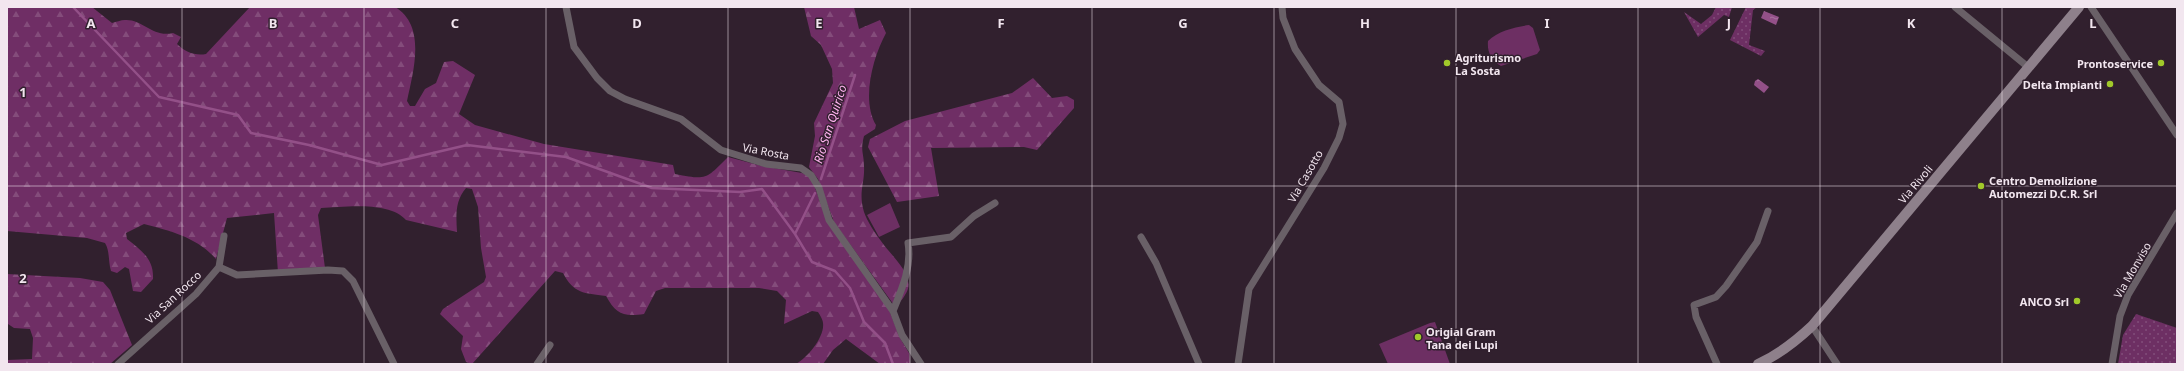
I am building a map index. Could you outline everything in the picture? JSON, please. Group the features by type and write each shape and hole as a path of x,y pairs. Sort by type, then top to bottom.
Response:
{"street":[{"name":"Via Rosta","path":"566,7 574,47 597,78 610,91 625,99 681,119 721,150 766,164 801,168 811,175 819,188 829,220 893,311 902,335 921,364"},
{"name":"Via Casotto","path":"1238,364 1249,289 1324,168 1339,138 1343,124 1339,102 1319,85 1296,49 1284,21 1282,7"},
{"path":"1955,7 2028,68"},
{"name":"Via Rivoli","path":"1758,364 1769,359 1790,345 1812,326 2080,7"},
{"path":"2091,7 2177,135"},
{"path":"893,311 909,264 910,257 908,242 951,237 974,216 995,203"},
{"path":"1717,364 1696,317 1694,305 1712,299 1723,290 1756,242 1768,211"},
{"name":"Via Monviso","path":"2112,364 2120,316 2128,295 2177,213"},
{"path":"224,236 219,267 237,275 328,270 343,271 353,281 394,364"},
{"path":"1141,237 1156,263 1199,364"},
{"name":"Via San Rocco","path":"118,364 196,294 219,267"},
{"path":"1812,326 1837,364"},
{"path":"537,364 550,345"}],"shaded area":[{"path":"1716,7 1732,7 1729,17 1724,15 1698,37 1684,12 1701,24 1712,15"},
{"path":"1746,7 1757,7 1753,10 1749,45 1765,51 1761,56 1730,40"},
{"path":"1529,25 1533,28 1540,50 1537,54 1501,66 1492,58 1488,49 1488,41 1502,32"},
{"path":"890,203 900,227 879,237 867,215"},
{"path":"2136,314 2177,328 2177,364 2118,364 2123,335"},
{"name":"Origial Gram Tana dei Lupi","path":"1435,322 1450,364 1388,364 1379,344"}],"green space":[{"path":"7,7 92,7 112,23 123,20 131,20 160,33 173,33 181,37 177,44 180,47 190,53 206,54 250,7 395,7 405,15 411,26 414,37 414,64 407,101 410,106 415,106 425,89 436,83 444,62 453,61 475,75 459,114 475,125 544,144 673,165 675,174 686,176 700,177 710,174 728,157 762,166 802,173 811,177 827,220 889,310 900,338 909,353 910,364 880,364 846,339 833,350 823,364 796,364 810,352 818,341 823,329 823,322 818,312 812,311 784,324 786,300 777,291 759,288 665,288 656,291 644,314 631,315 621,313 613,307 606,296 586,293 576,289 571,285 563,273 555,271 472,364 466,362 461,349 463,336 440,314 443,309 484,282 486,277 481,248 478,207 472,189 466,188 458,203 457,232 406,220 389,210 378,208 354,206 321,208 318,215 325,268 278,273 274,213 227,218 216,259 201,246 183,236 144,224 126,233 127,239 146,256 149,261 153,272 153,279 141,292 133,291 129,269 125,267 117,273 111,271 108,249 105,243 87,238 7,231"},
{"path":"804,7 854,7 859,29 880,20 886,33 877,54 870,79 869,103 876,125 875,129 864,136 863,141 862,149 864,172 862,205 874,231 906,274 908,288 901,301 894,305 834,222 818,179 809,167 815,136 814,123 833,83 832,69 821,45 811,36"},
{"path":"1033,78 1052,98 1067,96 1074,100 1074,108 1037,150 1024,147 931,148 939,196 897,202 868,147 870,139 905,121 1012,93"},
{"path":"7,274 80,278 103,282 110,290 132,345 110,364 7,364 7,360 32,359 33,338 30,329 14,328 8,324"}],"water":[{"path":"1764,11 1779,17 1776,25 1761,18"},
{"path":"1758,79 1769,87 1764,93 1754,85 1755,81"}],"waterway":[{"path":"73,7 159,97 238,115 251,133 309,145 382,165 467,145 566,157 652,188 740,192 762,189 795,234"},
{"name":"Rio San Quirico","path":"821,179 855,75"},
{"name":"Rio San Quirico","path":"815,193 795,234 812,262 835,271 850,288 864,322 885,343 893,364"}],"place":[{"name":"Agriturismo La Sosta","path":"1447,63"},
{"name":"Prontoservice","path":"2161,63"},
{"name":"Delta Impianti","path":"2110,84"},
{"name":"Centro Demolizione Automezzi D.C.R. Srl","path":"1981,186"},
{"name":"ANCO Srl","path":"2077,301"},
{"name":"Origial Gram Tana dei Lupi","path":"1418,337"}]}
